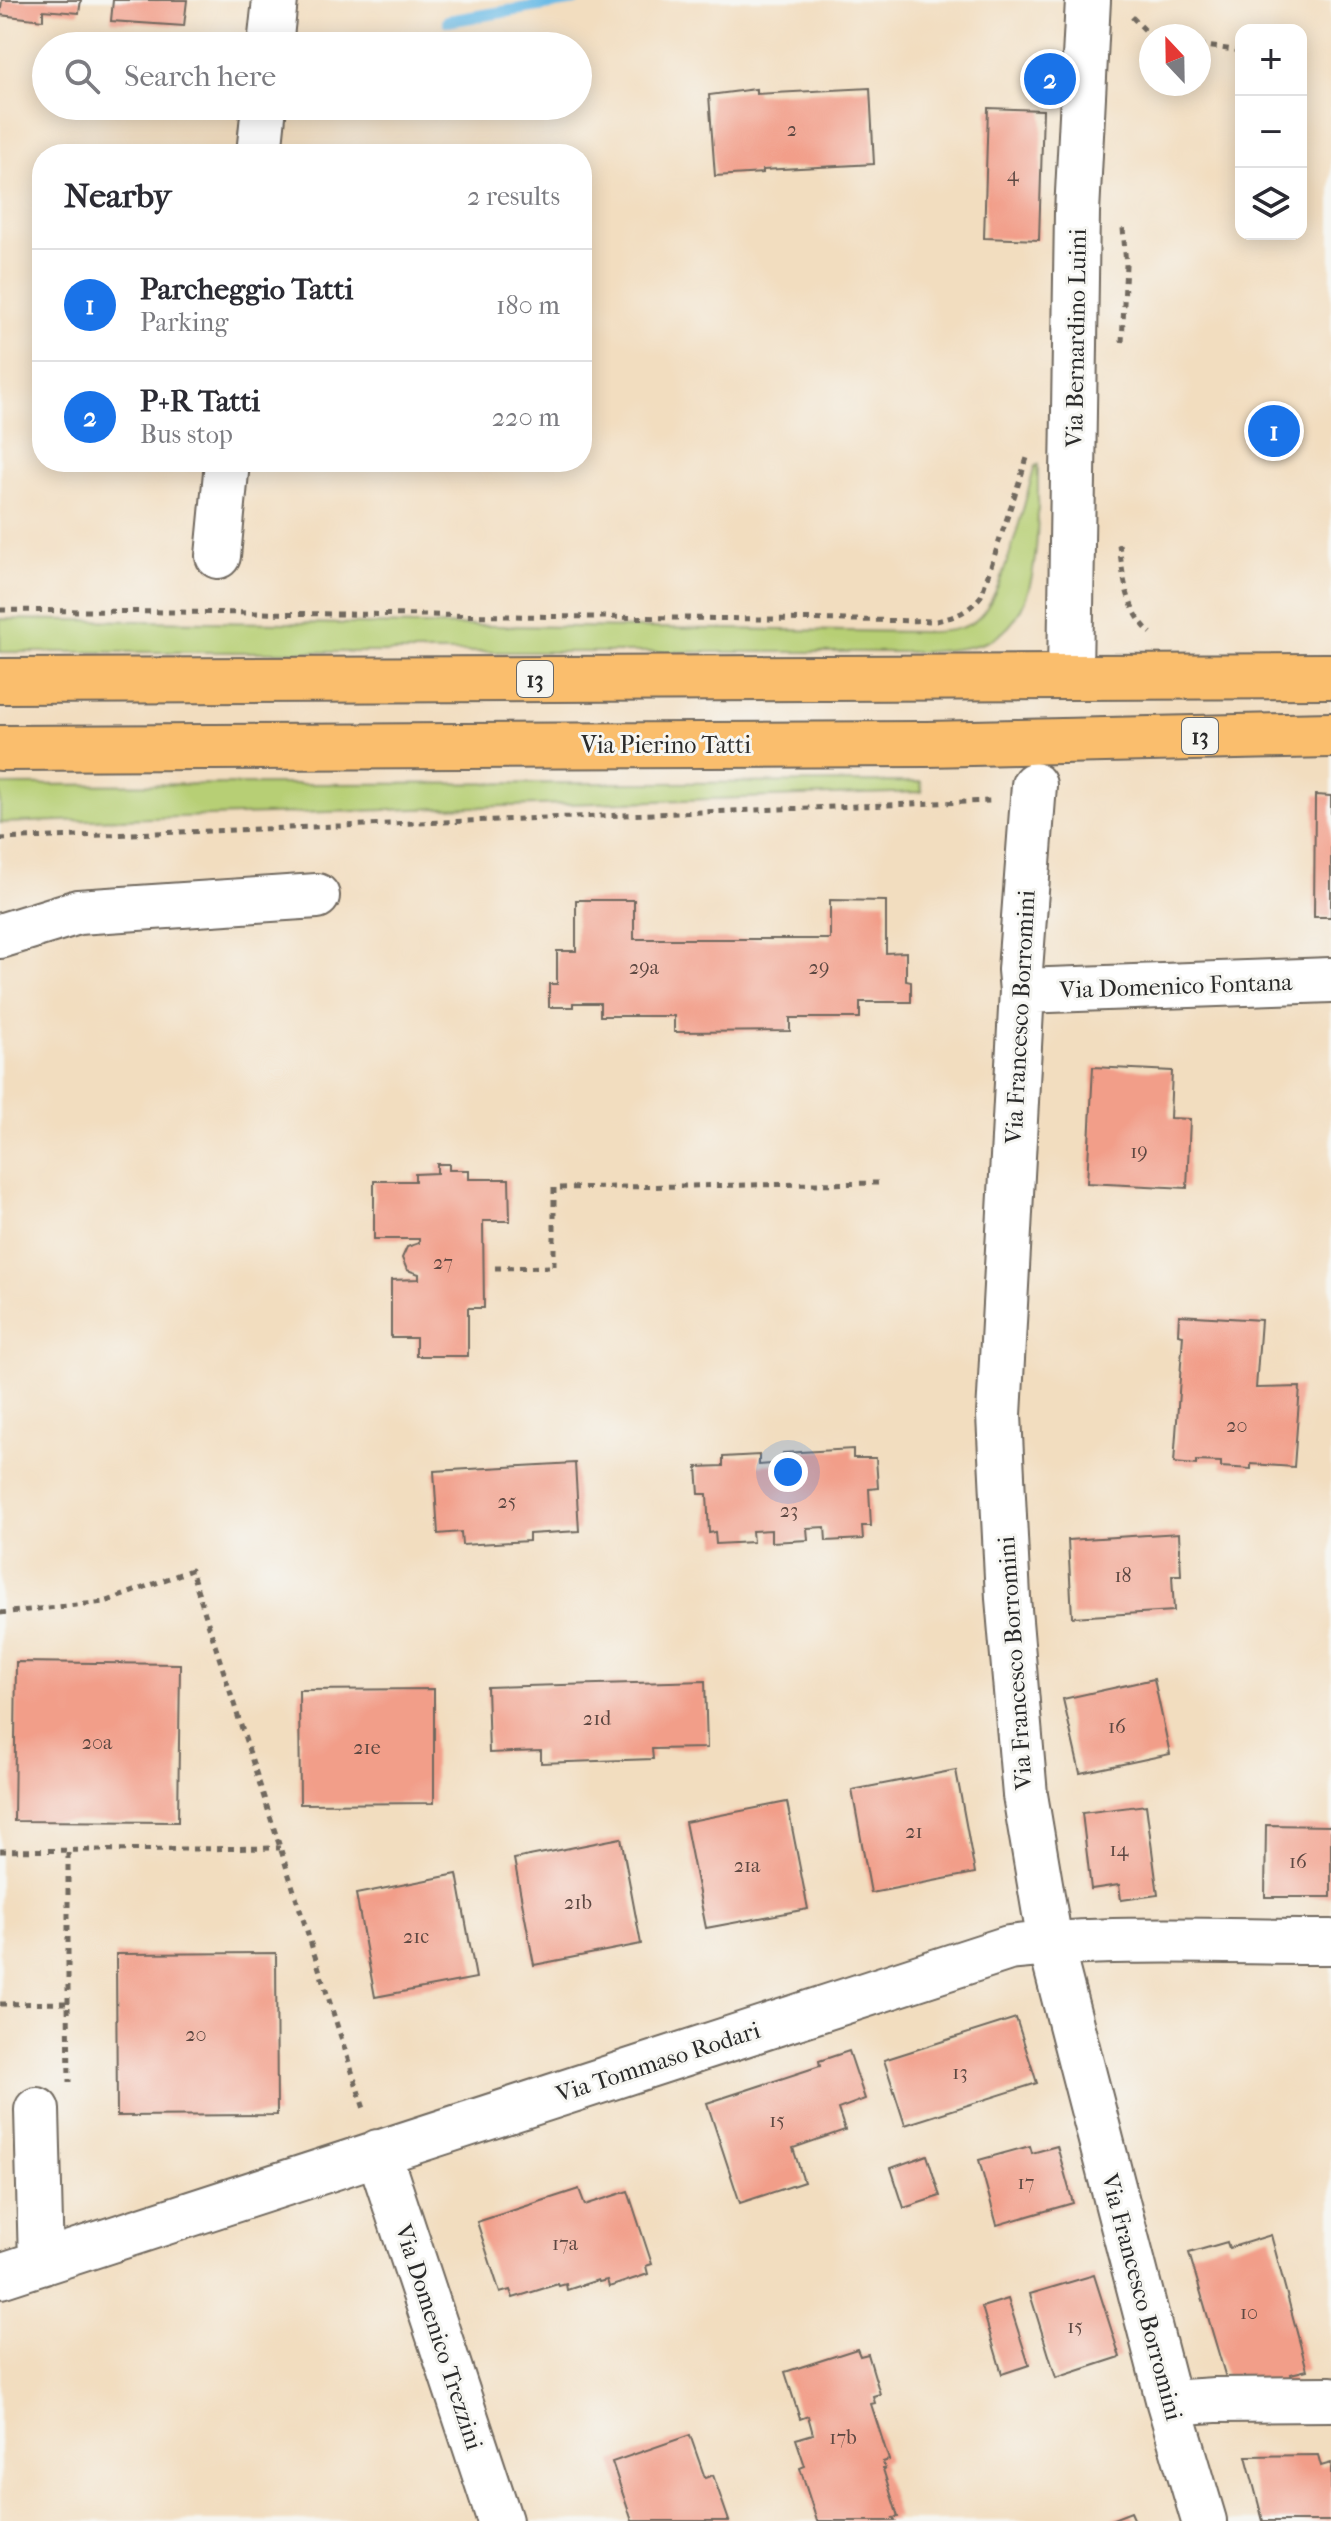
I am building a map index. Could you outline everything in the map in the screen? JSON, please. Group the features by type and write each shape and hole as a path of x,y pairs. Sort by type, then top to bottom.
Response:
{"main road":[{"path":"1069,741 1070,676"},
{"name":"13","path":"0,681 1331,676"},
{"name":"Via Pierino Tatti","path":"0,748 911,744 1331,735"}],"street":[{"path":"272,32 275,0"},
{"name":"Via Bernardino Luini","path":"1070,676 1077,212 1088,0"},
{"path":"260,144 263,120"},
{"path":"218,556 226,472"},
{"name":"Via Francesco Borromini","path":"1034,785 1020,970 1022,991 999,1415 1015,1695 1025,1795 1050,1943 1169,2403 1204,2521"},
{"path":"0,936 78,912 317,896"},
{"name":"Via Domenico Fontana","path":"1022,991 1331,980"},
{"name":"Via Tommaso Rodari","path":"0,2276 1009,1948 1050,1943 1331,1942"},
{"path":"37,2110 41,2263"},
{"name":"Via Domenico Trezzini","path":"378,2152 500,2521"},
{"path":"1169,2403 1331,2399"}],"path":[{"path":"1211,47 1235,50"},
{"path":"1122,357 1126,265 1123,227"},
{"path":"0,610 936,621 955,617 970,608 981,596 1028,454"},
{"path":"1118,538 1134,611 1155,636"},
{"path":"0,839 998,801 1012,798 1034,785"},
{"path":"495,1268 554,1267 554,1188 880,1183"},
{"path":"0,1613 105,1602 191,1570 378,2152"},
{"path":"0,1851 280,1848"},
{"path":"68,1850 68,2003"}],"green space":[{"path":"1038,465 1037,538 1029,590 1019,612 1005,630 986,642 964,648 924,652 0,652 0,619 951,630 976,620 995,593 1012,549 1035,466"},
{"path":"921,782 922,792 0,823 0,785"}],"building":[{"path":"2,0 81,0 79,13 43,10 43,20 0,15"},
{"path":"113,0 187,0 184,26 111,21"},
{"path":"870,88 874,164 715,176 709,95 756,89 756,94"},
{"path":"988,108 1043,110 1039,240 984,238"},
{"path":"1315,795 1331,796 1331,917 1314,917"},
{"path":"576,900 634,900 634,939 830,939 830,900 886,901 886,953 906,952 906,981 911,982 911,1002 860,1002 860,1018 790,1018 790,1031 674,1032 674,1016 600,1016 600,1003 549,1007 549,984 557,984 557,951 576,951"},
{"path":"1093,1067 1172,1071 1170,1118 1190,1119 1187,1188 1087,1183"},
{"path":"437,1164 449,1164 449,1170 469,1170 469,1179 509,1179 510,1221 483,1221 484,1308 468,1308 468,1356 416,1356 416,1338 391,1338 391,1280 419,1279 419,1274 407,1270 402,1258 407,1247 419,1243 419,1239 374,1239 374,1181 415,1181 415,1174 437,1173"},
{"path":"1179,1315 1261,1320 1256,1388 1300,1387 1294,1467 1251,1464 1251,1469 1221,1467 1221,1462 1196,1461 1196,1465 1174,1463 1183,1335 1178,1334"},
{"path":"853,1449 853,1458 876,1458 878,1488 869,1489 871,1526 862,1526 863,1539 826,1541 825,1527 807,1528 808,1540 771,1542 771,1530 752,1531 753,1542 716,1544 715,1532 709,1533 707,1494 699,1494 697,1467 723,1466 723,1457 759,1455 759,1465 784,1463 783,1453"},
{"path":"575,1463 579,1531 529,1534 529,1541 462,1545 461,1532 438,1534 434,1471"},
{"path":"1179,1533 1181,1575 1172,1575 1174,1611 1072,1617 1068,1540"},
{"path":"16,1662 180,1664 178,1822 14,1821"},
{"path":"1154,1679 1170,1754 1080,1773 1063,1699"},
{"path":"705,1681 707,1748 652,1749 653,1759 541,1763 541,1751 489,1753 487,1687"},
{"path":"434,1689 434,1803 300,1804 299,1690"},
{"path":"956,1770 975,1873 871,1893 852,1790"},
{"path":"787,1802 808,1909 706,1928 685,1822"},
{"path":"1146,1805 1158,1895 1121,1900 1119,1885 1091,1889 1082,1813"},
{"path":"1266,1825 1331,1826 1331,1897 1265,1897"},
{"path":"621,1838 641,1944 534,1965 514,1859"},
{"path":"457,1874 476,1978 375,1997 356,1894"},
{"path":"276,1953 277,2115 117,2116 116,1954"},
{"path":"1016,2018 1037,2083 905,2125 884,2060"},
{"path":"849,2051 865,2099 838,2109 845,2130 793,2148 804,2182 740,2203 707,2103 820,2066 819,2061"},
{"path":"1030,2146 1032,2153 1057,2146 1073,2203 997,2225 979,2160"},
{"path":"927,2155 940,2196 904,2208 891,2168"},
{"path":"579,2189 585,2205 628,2191 652,2264 646,2266 648,2274 609,2287 607,2280 598,2280 567,2290 566,2284 558,2284 513,2298 510,2290 500,2293 477,2222"},
{"path":"1271,2235 1307,2370 1291,2374 1296,2391 1231,2395 1189,2253 1227,2242 1229,2248"},
{"path":"1094,2275 1120,2357 1056,2378 1030,2294"},
{"path":"1008,2299 1029,2365 1002,2374 982,2307"},
{"path":"857,2349 860,2356 868,2354 880,2394 873,2396 875,2403 871,2404 889,2460 883,2462 883,2469 898,2517 893,2518 895,2521 817,2521 800,2468 805,2466 796,2439 813,2434 808,2416 800,2419 785,2372"},
{"path":"690,2435 705,2478 713,2475 729,2521 632,2521 612,2462"},
{"path":"1318,2455 1321,2466 1331,2463 1331,2521 1263,2521 1246,2456"},
{"path":"1131,2512 1135,2521 1108,2521"}],"waterway":[{"path":"448,21 575,0"}],"place":[{"name":"P+R Tatti","path":"1050,79"},
{"name":"Parcheggio Tatti","path":"1274,431"}]}
